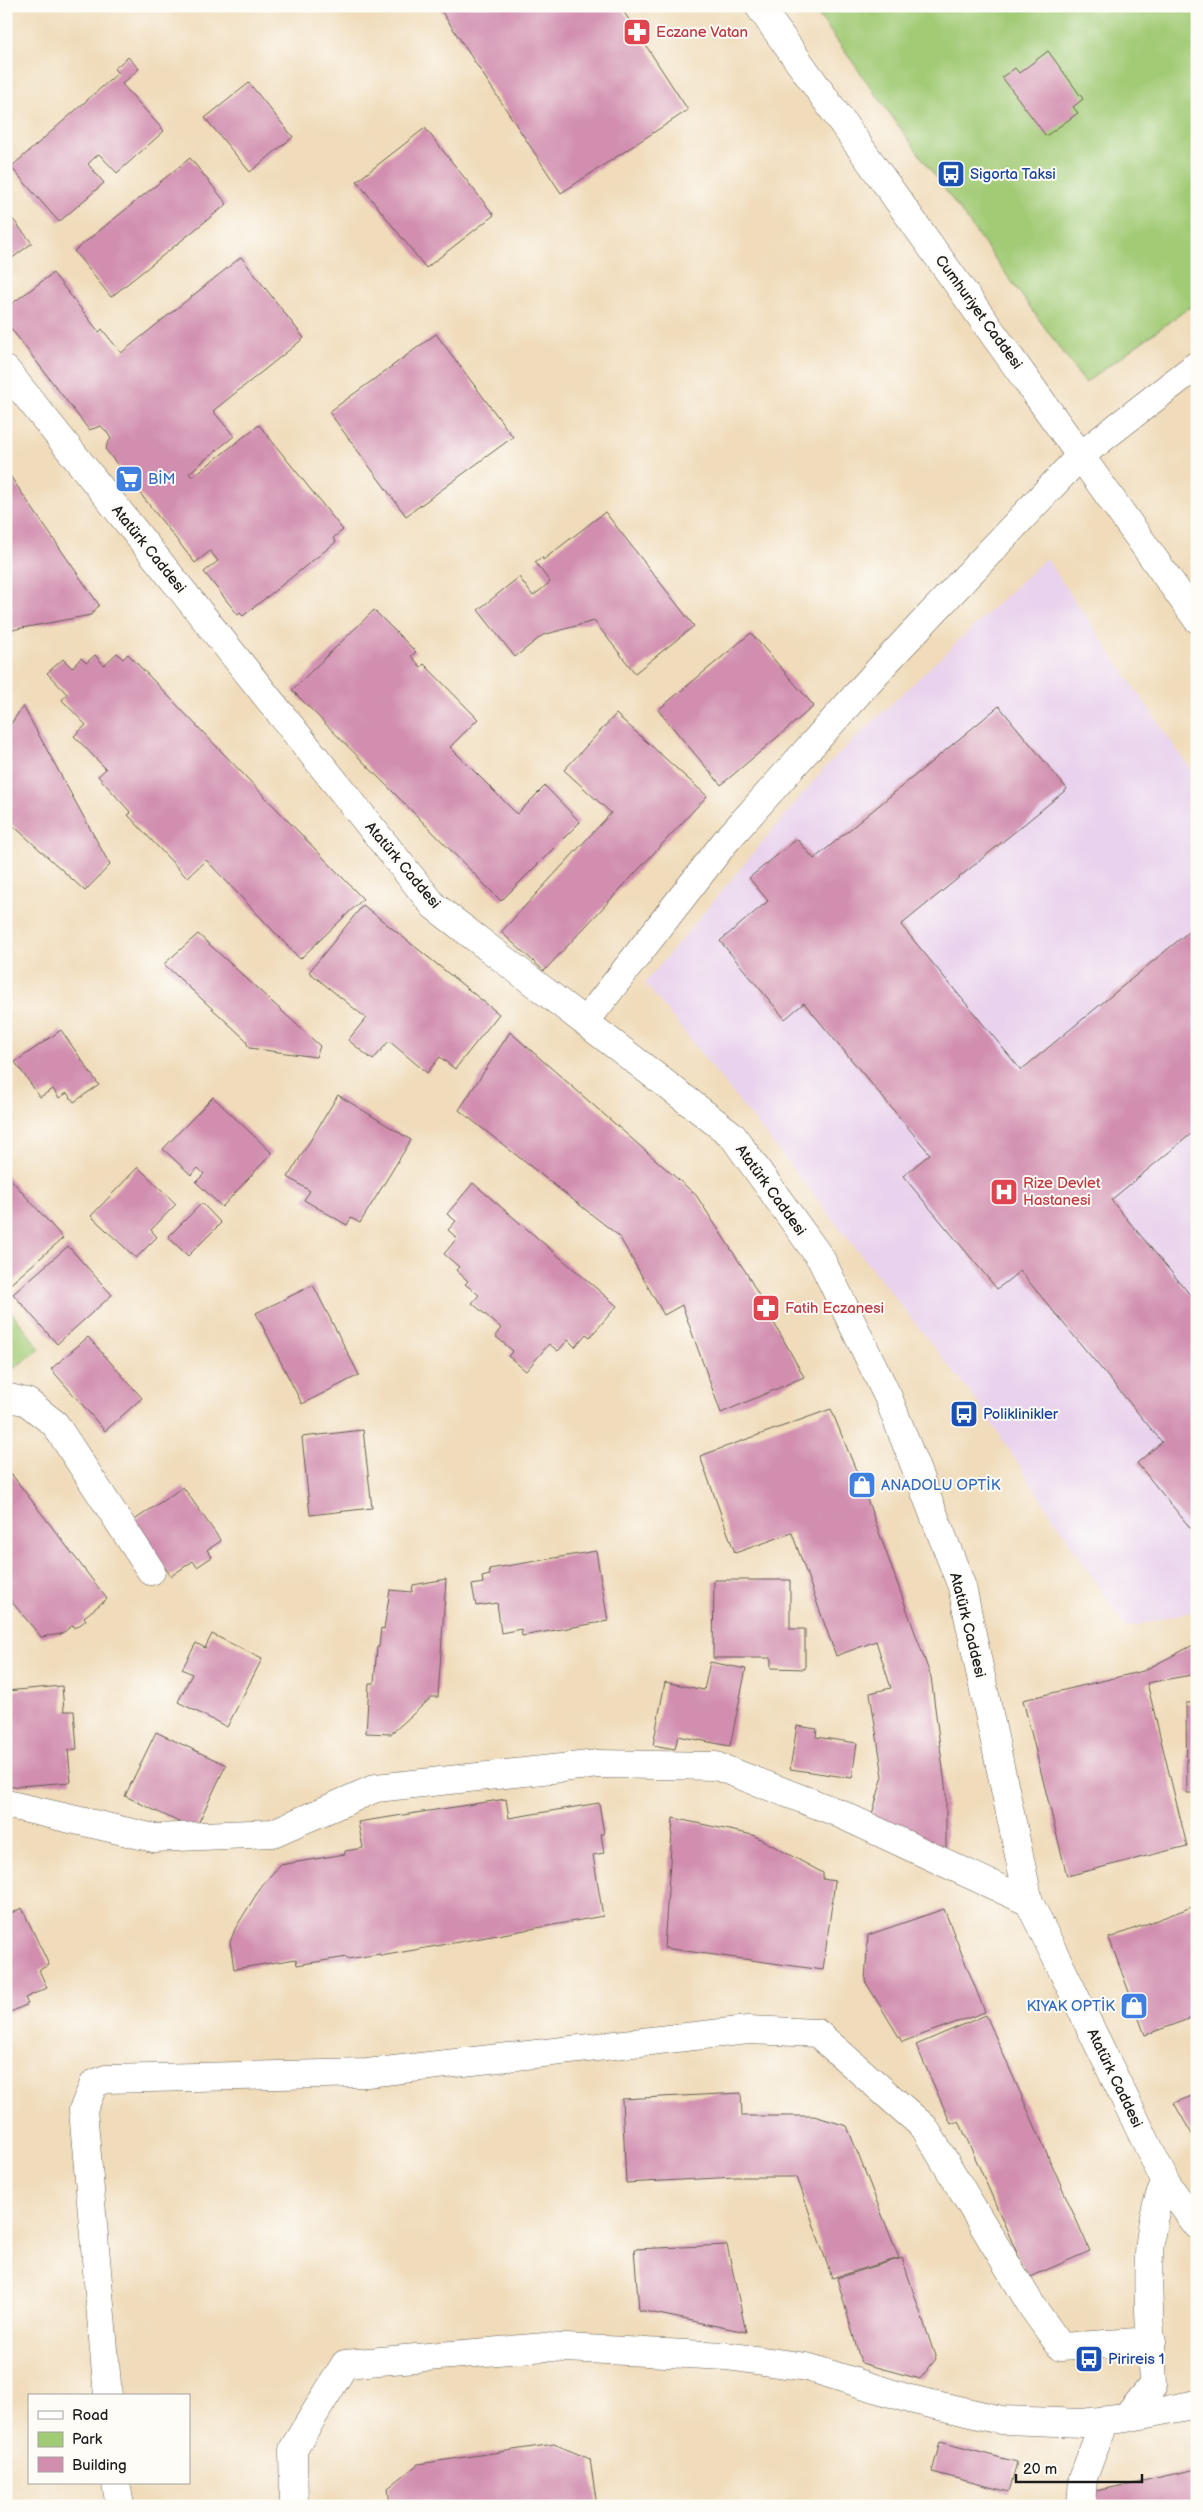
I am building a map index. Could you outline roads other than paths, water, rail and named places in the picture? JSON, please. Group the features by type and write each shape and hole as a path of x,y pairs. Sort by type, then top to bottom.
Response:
{"street":[{"name":"Cumhuriyet Caddesi","path":"759,6 1197,619"},
{"path":"585,1022 725,842 885,664 1081,455 1197,365"},
{"name":"Atatürk Caddesi","path":"6,370 434,906 732,1135 821,1259 888,1397 962,1587 1029,1902 1166,2183 1197,2225"},
{"path":"6,1397 27,1402 55,1424 151,1570"},
{"path":"6,1804 154,1838 273,1833 376,1788 598,1764 716,1766 836,1812 1029,1902"},
{"path":"108,2394 83,2110 94,2084 106,2079 367,2073 748,2030 817,2033 924,2127 1033,2308 1061,2347 1152,2341"},
{"path":"1081,2506 1084,2478 1115,2420 1153,2385 1150,2234 1161,2191 1166,2183"},
{"path":"294,2506 293,2449 345,2364 546,2347 726,2356 807,2367 910,2399 1001,2420 1082,2423 1115,2420 1197,2404"},
{"path":"116,2484 120,2506"}],"place":[{"name":"Eczane Vatan","path":"637,32"},
{"name":"Sigorta Taksi","path":"951,174"},
{"name":"BİM","path":"129,479"},
{"name":"Rize Devlet Hastanesi","path":"1004,1192"},
{"name":"Fatih Eczanesi","path":"766,1308"},
{"name":"Poliklinikler","path":"964,1414"},
{"name":"ANADOLU OPTİK","path":"862,1485"},
{"name":"KIYAK OPTİK","path":"1134,2006"},
{"name":"Pirireis 1","path":"1089,2359"}]}
